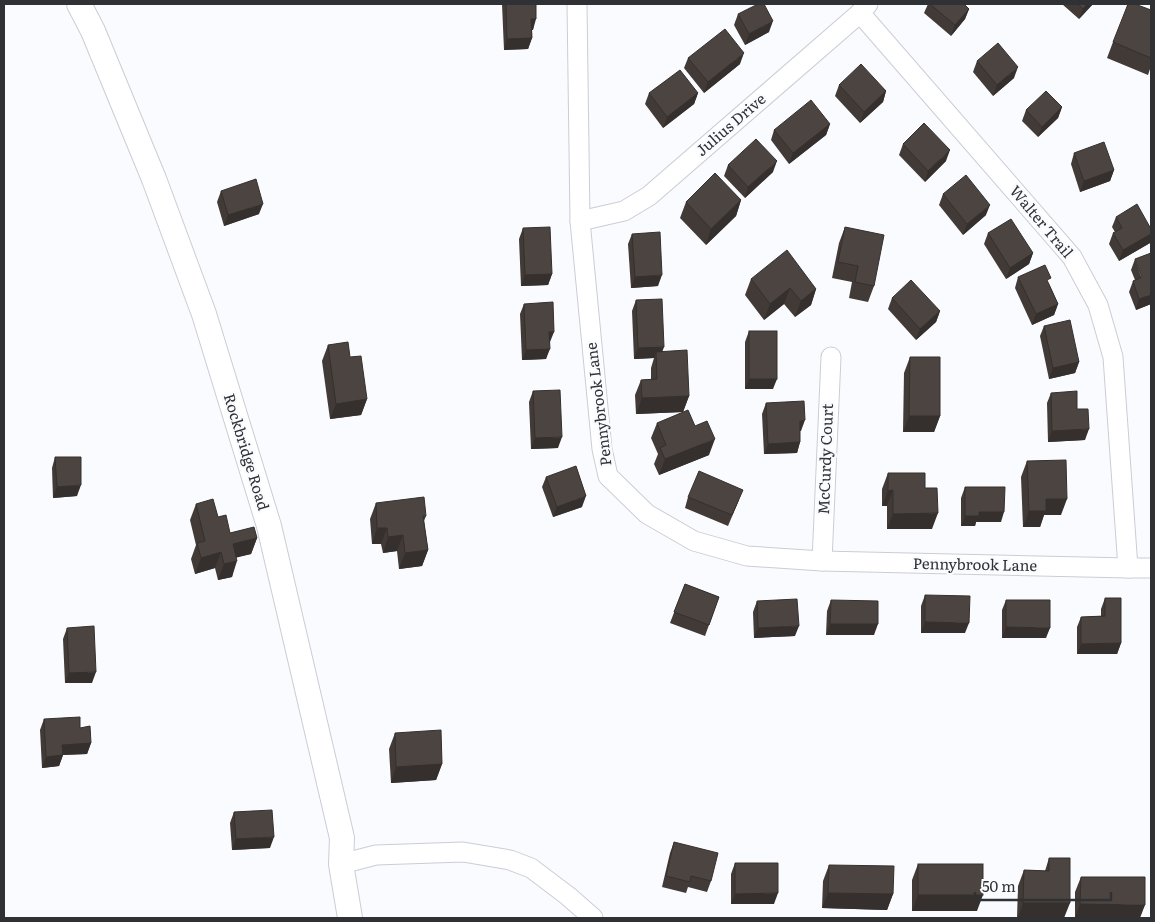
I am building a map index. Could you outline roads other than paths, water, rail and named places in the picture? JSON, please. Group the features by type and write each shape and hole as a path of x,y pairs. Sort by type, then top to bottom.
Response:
{"main road":[{"name":"Rockbridge Road","path":"79,4 93,31 154,179 204,314 269,526 342,838 341,864 350,918"}],"street":[{"name":"Pennybrook Lane","path":"577,4 580,221 602,449 608,476 647,514 694,541 747,556 822,561 1151,568"},
{"name":"Julius Drive","path":"580,221 624,211 649,196 864,8"},
{"name":"Walter Trail","path":"864,8 1072,257 1098,305 1113,358 1128,568"},
{"name":"McCurdy Court","path":"822,561 831,357"},
{"path":"341,864 376,855 463,852 510,860 530,868 568,896 592,918"}]}
